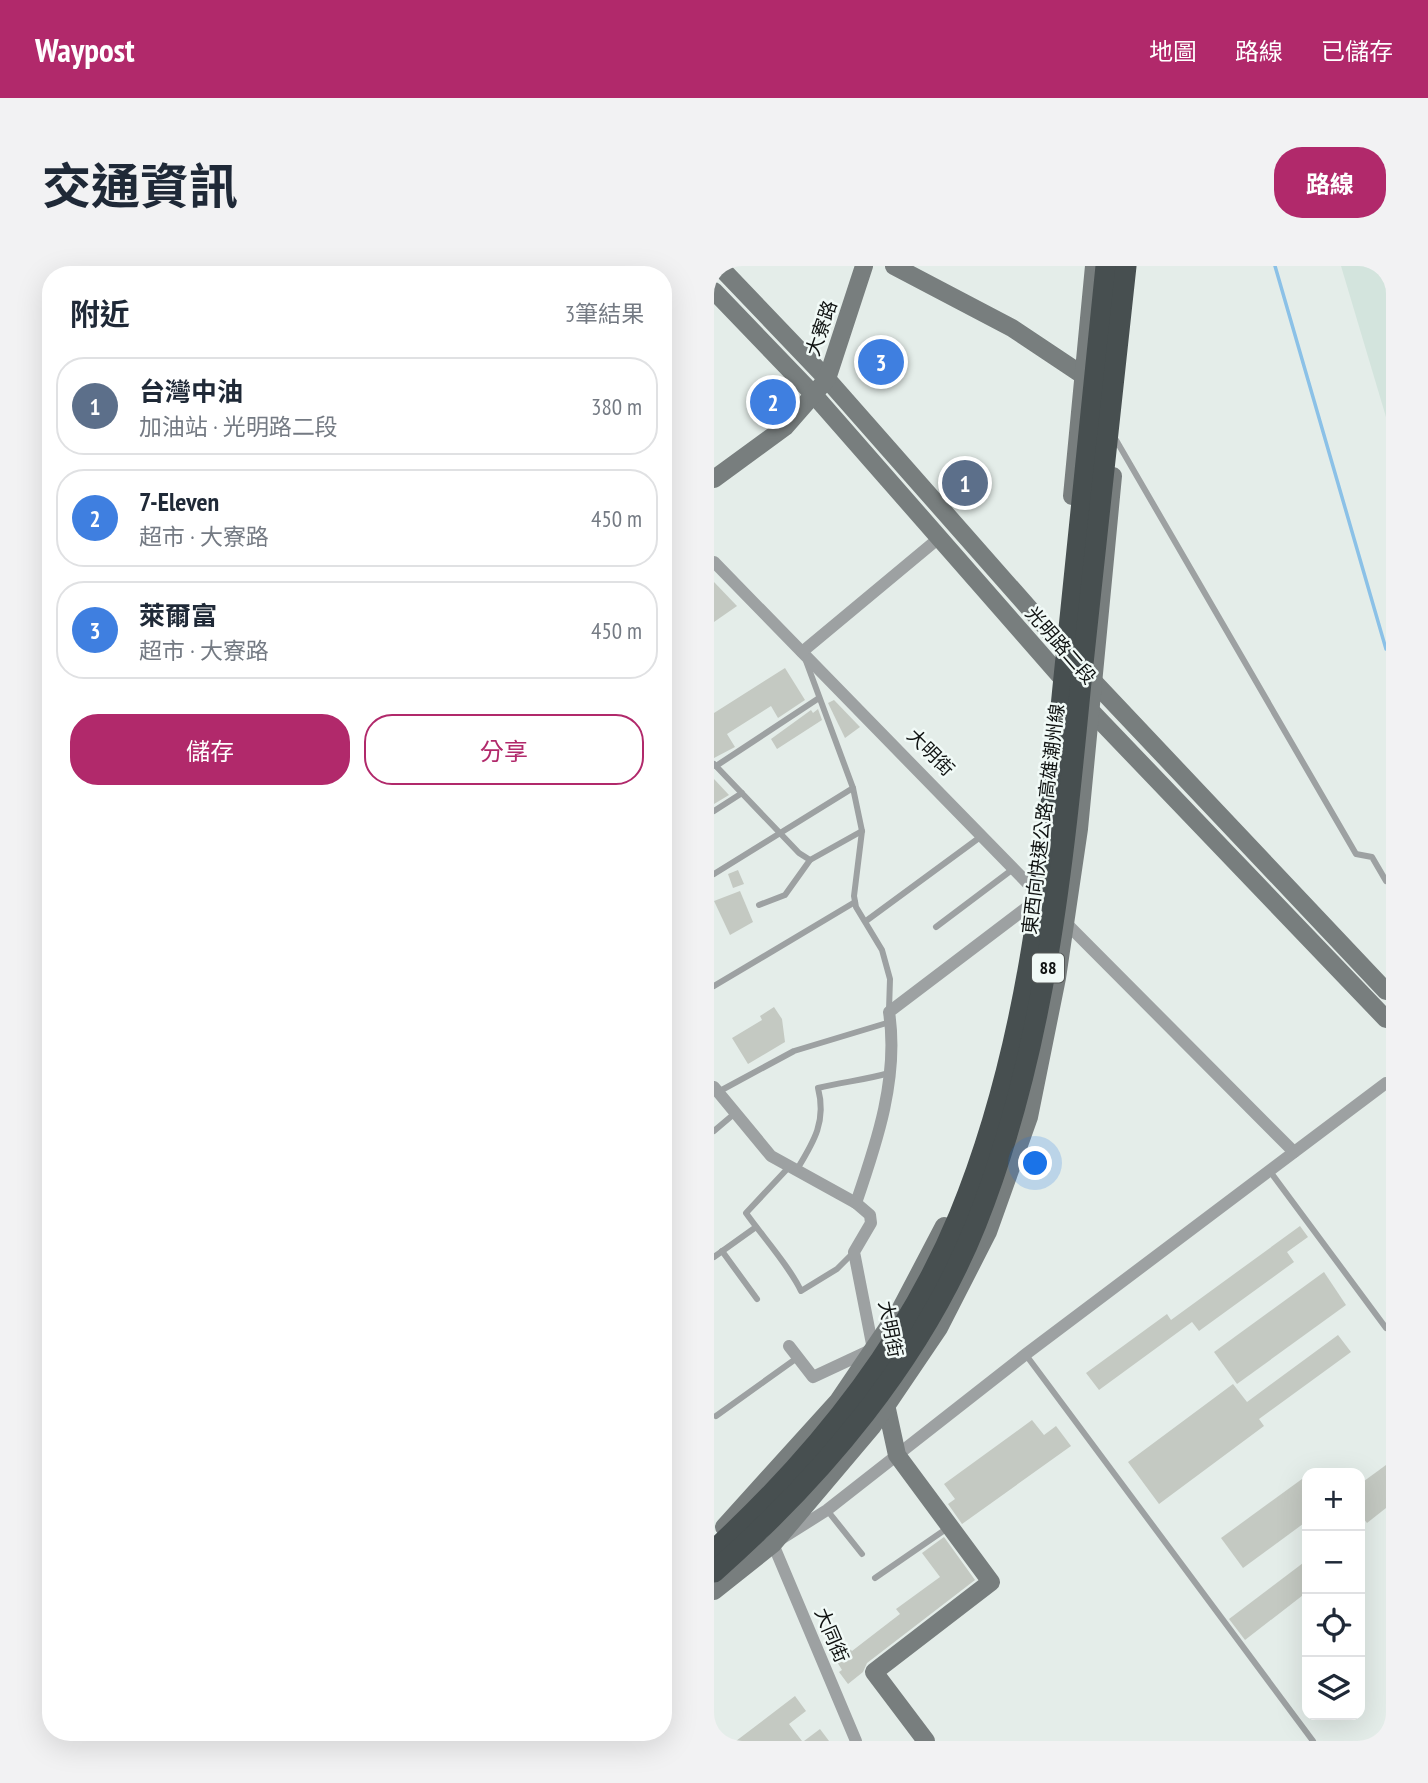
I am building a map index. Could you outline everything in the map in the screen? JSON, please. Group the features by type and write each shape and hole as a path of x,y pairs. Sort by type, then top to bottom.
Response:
{"highway":[{"name":"東西向快速公路 高雄潮州線","path":"714,1549 848,1409 903,1324 958,1218 996,1111 1030,976 1050,827 1106,266"},
{"name":"東西向快速公路 高雄潮州線","path":"714,1572 750,1541 862,1419 927,1322 975,1226 1015,1114 1046,977 1067,828 1126,266"}],"street":[{"name":"光明路二段","path":"719,266 827,379 1094,682 1386,991"},
{"name":"大寮路","path":"714,479 785,427 827,379 864,266"},
{"path":"894,266 1012,328 1084,376 1116,440"},
{"path":"714,1536 838,1401 901,1308 955,1202 988,1109 1019,975 1042,826 1094,266"},
{"path":"773,1544 886,1406 939,1328 988,1233 1029,1117 1065,922 1079,829 1116,440 1136,266"},
{"name":"光明路二段","path":"714,291 814,395 1090,710 1386,1019"},
{"path":"921,518 936,503"},
{"path":"802,653 939,538"},
{"name":"大明街","path":"714,562 983,835 1014,868 1031,897 1065,922 1294,1152"},
{"path":"856,1203 883,1122 889,1073 889,1017 1031,897"},
{"path":"714,1591 773,1544 827,1510 1026,1354 1386,1083"},
{"path":"716,1089 771,1156 867,1209 871,1223 854,1252"},
{"name":"大明街","path":"854,1252 897,1455 991,1582 874,1672 926,1741"},
{"path":"789,1346 813,1377 873,1349"},
{"name":"大同街","path":"773,1544 856,1741"}],"lane":[{"path":"1116,440 1356,854 1372,857 1386,881"},
{"path":"716,1089 794,1051 889,1017 890,979 882,950 855,902 854,876 862,831 853,788 802,653"},
{"path":"810,860 799,853 715,765 819,698"},
{"path":"714,874 853,788"},
{"path":"714,811 742,793"},
{"path":"759,905 785,895 810,860 862,831"},
{"path":"866,921 983,835"},
{"path":"936,927 1014,868"},
{"path":"714,986 855,902"},
{"path":"854,1252 837,1269 801,1292 794,1278 747,1213 792,1169 816,1136 822,1117 818,1088 847,1081 860,1082 889,1073"},
{"path":"714,1131 734,1114"},
{"path":"1269,1170 1386,1328"},
{"path":"714,1257 756,1227"},
{"path":"722,1251 757,1299"},
{"path":"1026,1354 1313,1741"},
{"path":"716,1416 798,1357"},
{"path":"827,1510 862,1554"},
{"path":"875,1578 950,1526"}],"shaded area":[{"path":"1341,266 1386,266 1386,417"}],"building":[{"path":"714,582 737,606 714,622"},
{"path":"785,668 805,700 778,718 771,706 727,734 735,747 714,758 714,713"},
{"path":"834,700 860,727 845,738 828,703"},
{"path":"818,709 822,720 777,749 771,739 811,710 813,713"},
{"path":"714,779 729,795 714,804"},
{"path":"738,870 744,884 733,888 728,874"},
{"path":"740,891 753,922 730,935 714,901"},
{"path":"774,1007 782,1019 785,1042 748,1064 732,1038 762,1020 760,1016"},
{"path":"1300,1226 1308,1237 1287,1252 1294,1262 1199,1331 1192,1322 1099,1390 1086,1373 1167,1314 1171,1320"},
{"path":"1324,1272 1346,1305 1237,1384 1214,1352"},
{"path":"1338,1335 1351,1352 1259,1419 1264,1426 1159,1504 1128,1462 1233,1384 1247,1402"},
{"path":"1032,1420 1044,1435 1056,1426 1071,1446 962,1524 948,1504 955,1499 944,1484"},
{"path":"1386,1465 1386,1508 1367,1523 1365,1520 1365,1480"},
{"path":"1302,1479 1302,1525 1243,1568 1221,1538"},
{"path":"944,1537 975,1580 867,1663 863,1672 848,1684 839,1672 842,1670 834,1657 848,1647 852,1651 900,1614 896,1609 940,1577 922,1553"},
{"path":"1302,1564 1302,1596 1245,1640 1229,1619"},
{"path":"795,1696 806,1711 789,1724 802,1741 736,1741"},
{"path":"820,1729 829,1741 804,1741"}],"waterway":[{"path":"1275,266 1386,649"}],"place":[{"name":"萊爾富","path":"881,362"},
{"name":"7-Eleven","path":"773,402"},
{"name":"台灣中油","path":"965,483"}]}
